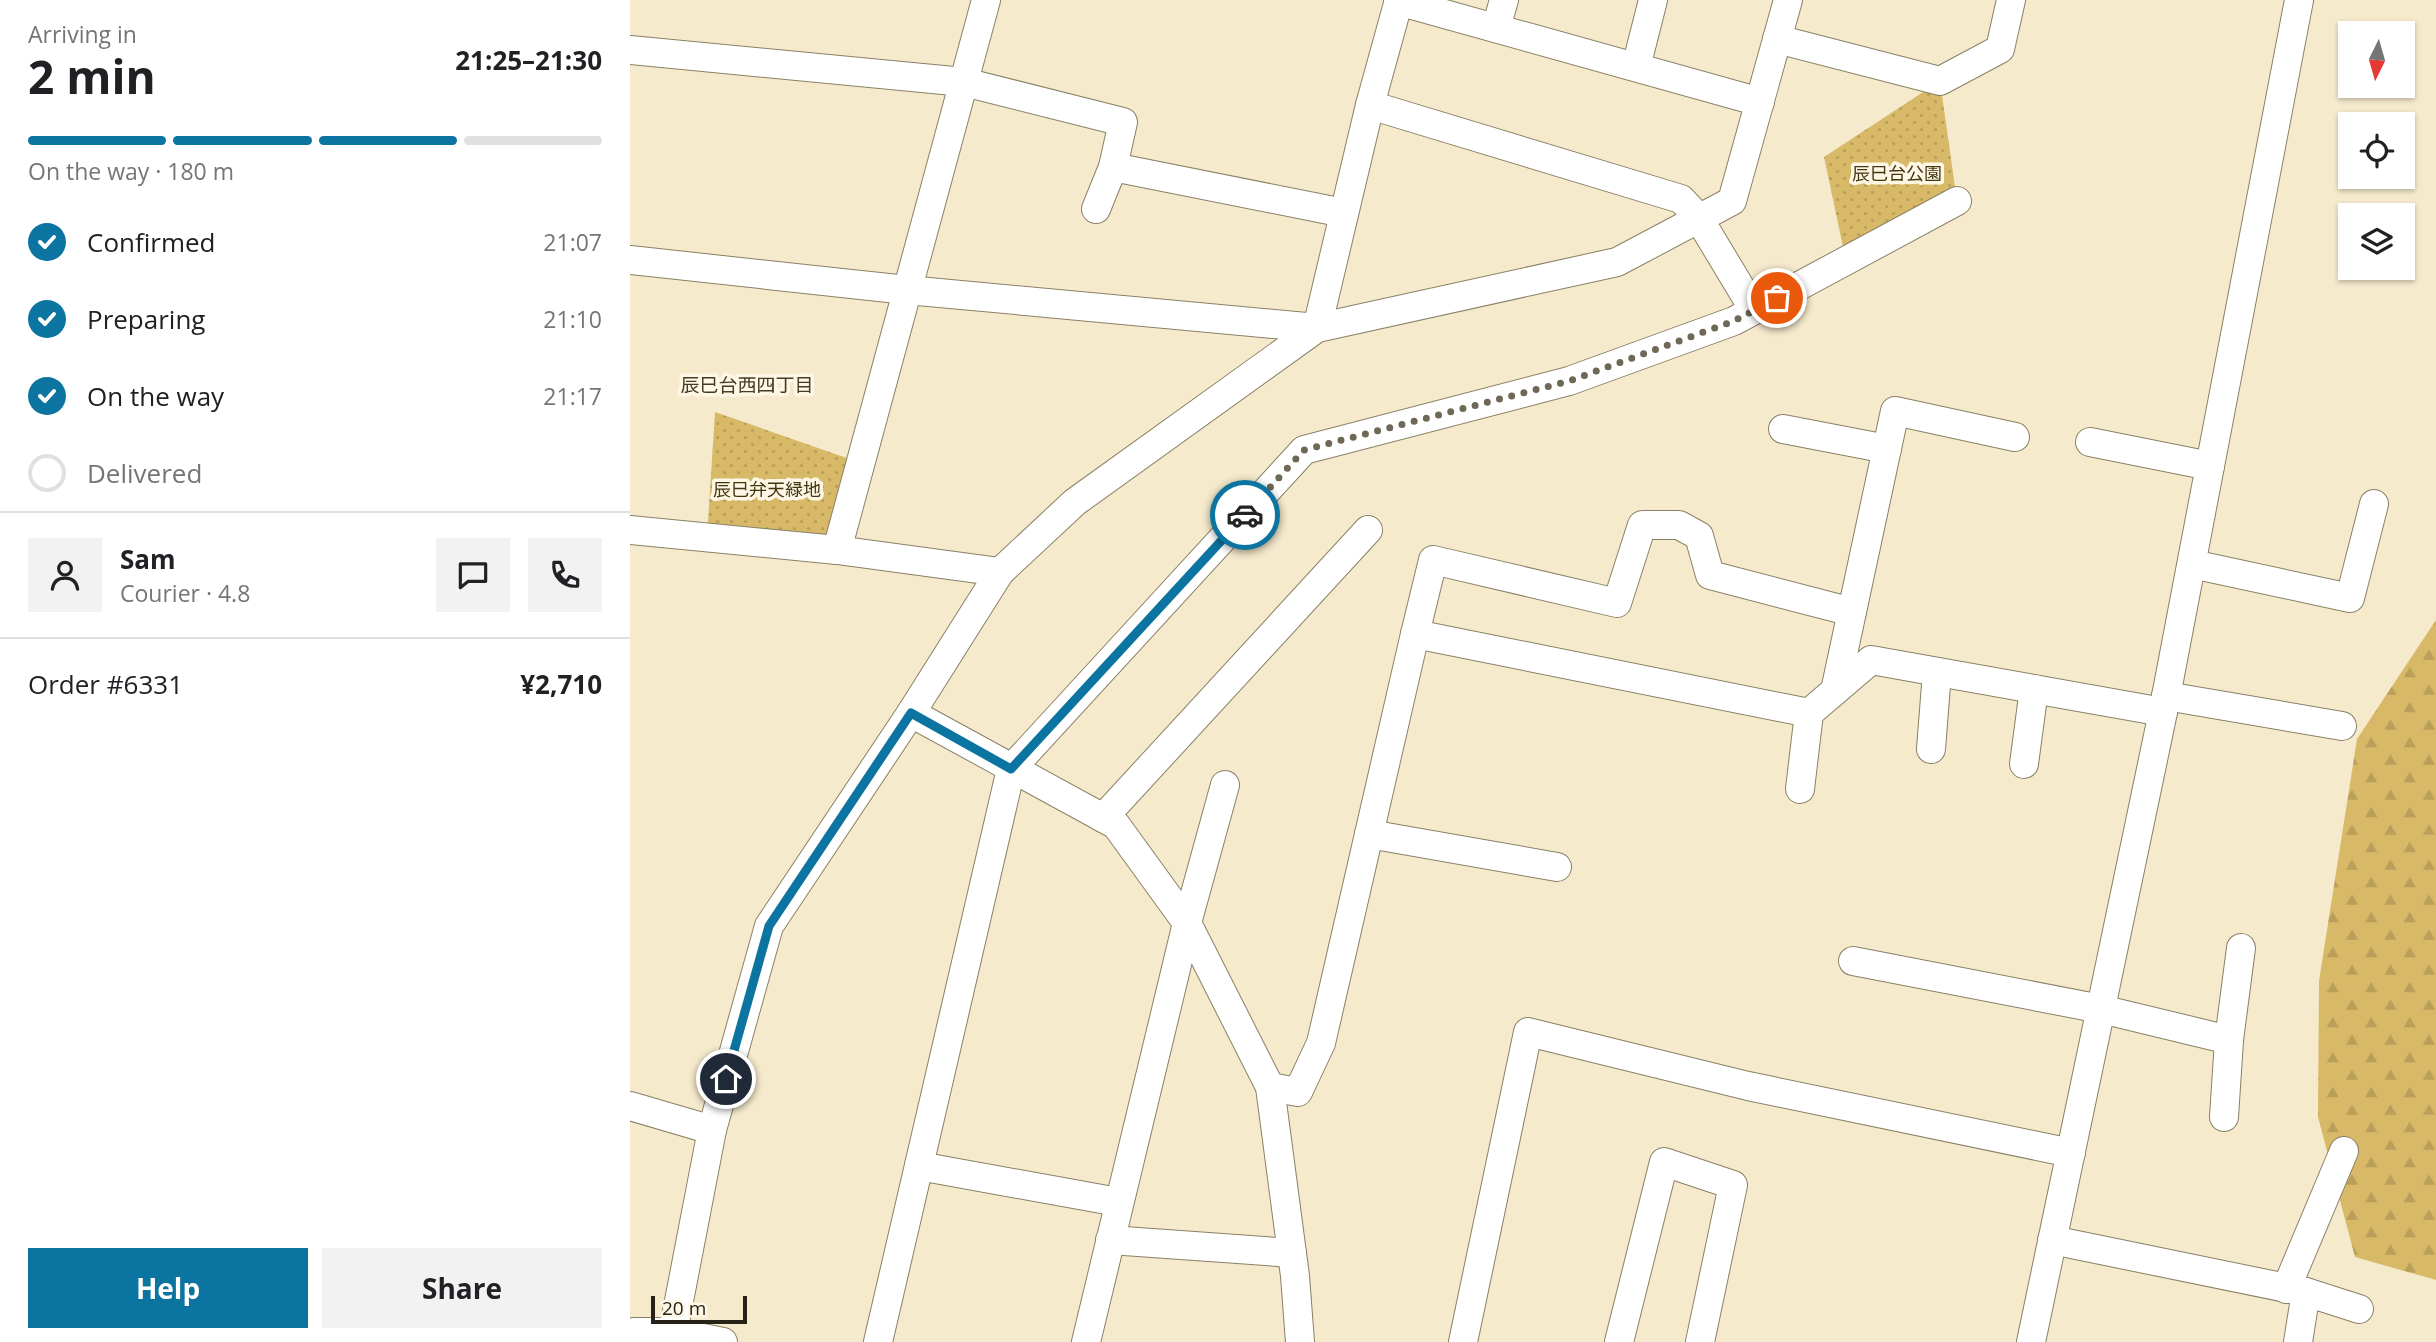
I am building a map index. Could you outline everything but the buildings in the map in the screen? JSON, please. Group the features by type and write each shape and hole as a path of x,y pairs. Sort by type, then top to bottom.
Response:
{"street":[{"path":"837,550 986,0"},
{"path":"1496,28 1504,0"},
{"path":"1636,67 1653,0"},
{"path":"630,260 907,290 1317,328 1617,262 1732,201 1788,0"},
{"path":"1777,39 1940,81 2000,50 2011,0"},
{"path":"2031,1342 2165,704 2299,0"},
{"path":"673,1337 712,1129 769,926 911,713 1000,572 1075,502 1317,328 1398,1 1760,102"},
{"path":"630,50 964,82 1124,122 1113,167 1096,209"},
{"path":"1370,106 1681,200 1698,218 1754,310"},
{"path":"1113,167 1344,213"},
{"path":"878,1342 1011,769 1304,450 1569,381 1734,321 1957,201"},
{"path":"1835,691 1895,411 2015,437"},
{"path":"1783,429 1886,449"},
{"path":"2090,442 2210,466"},
{"path":"2192,564 2350,598 2374,504"},
{"path":"1270,1087 1298,1092 1321,1043 1433,560 1617,603 1642,524 1679,525 1699,536 1710,575 1852,612"},
{"path":"630,530 837,550 1000,572"},
{"path":"1103,818 1368,530"},
{"path":"1415,634 1809,713"},
{"path":"1800,789 1809,713 1871,660 2034,689 2342,726"},
{"path":"1931,749 1937,672"},
{"path":"2024,764 2034,689"},
{"path":"911,713 1116,825 1187,923 1270,1087 1292,1253 1300,1342"},
{"path":"1086,1342 1187,923 1225,785"},
{"path":"1369,834 1557,867"},
{"path":"2224,1117 2229,1040 2241,948"},
{"path":"1853,961 2101,1009 2229,1040"},
{"path":"1463,1342 1528,1032 1748,1086 2071,1153"},
{"path":"630,1106 712,1129"},
{"path":"2298,1342 2296,1291 2344,1150"},
{"path":"1619,1342 1664,1161 1734,1185 1700,1342"},
{"path":"919,1166 1118,1202"},
{"path":"1110,1240 1292,1253"},
{"path":"2052,1240 2296,1291 2359,1309"},
{"path":"630,1335 634,1332 723,1342"}],"green space":[{"name":"辰巳台公園","path":"1940,81 1957,201 1846,261 1824,157"},
{"name":"辰巳弁天緑地","path":"715,412 861,463 837,550 707,538"},
{"path":"2436,620 2436,1280 2355,1257 2318,1117 2319,981 2357,739"}],"way so far":[{"path":"1245,515 1304,450 1569,381 1734,321 1777,298"}],"district":[{"name":"辰巳台西四丁目","path":"747,385"}],"route":[{"path":"726,1079 769,926 911,713 1011,769 1245,515"}]}
